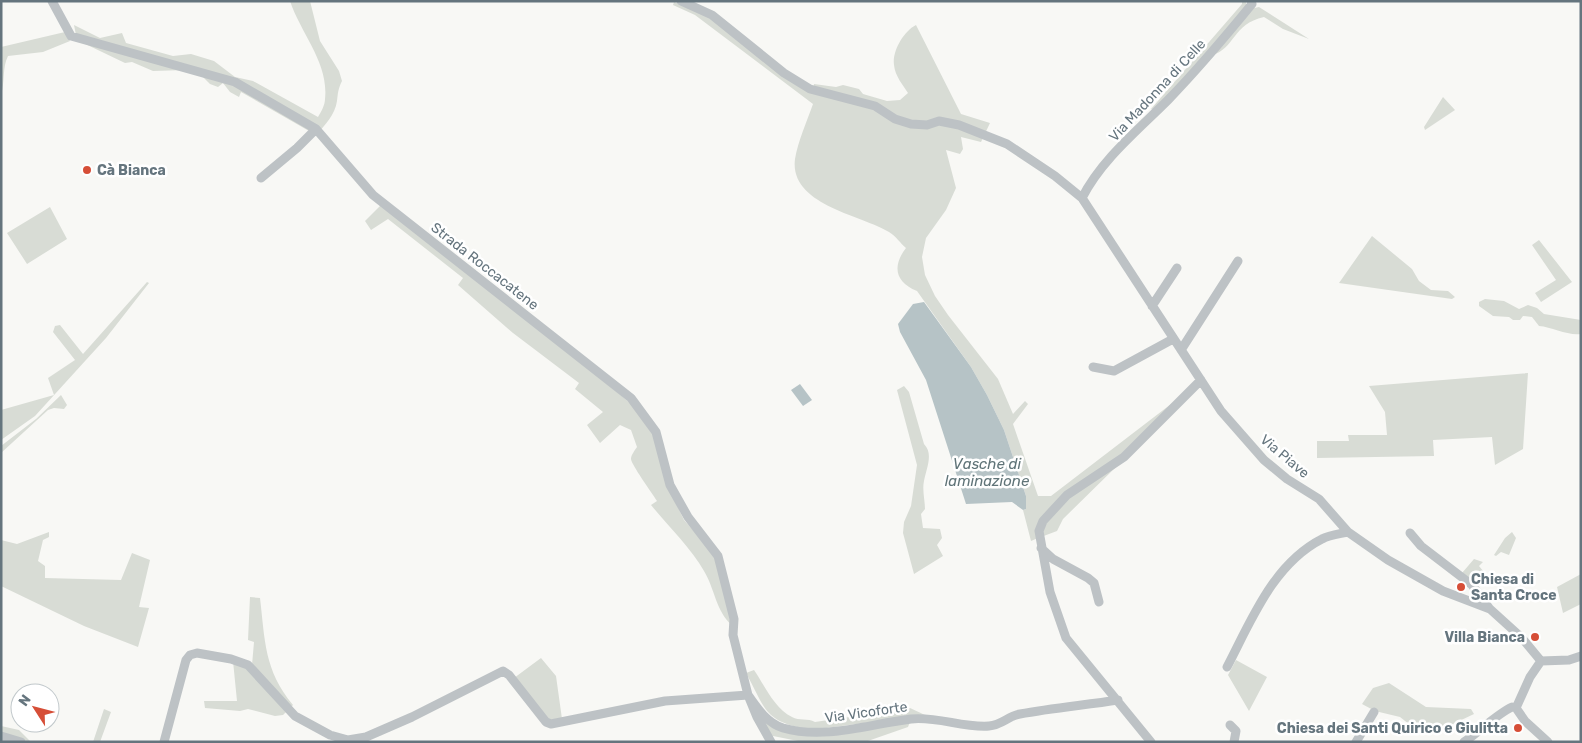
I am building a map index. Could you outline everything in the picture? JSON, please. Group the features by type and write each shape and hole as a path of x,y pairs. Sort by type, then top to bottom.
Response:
{"street":[{"name":"Strada Roccacatene","path":"52,1 71,36 235,82 316,129 373,195 631,398 656,432 670,485 688,517 718,556 734,618 733,635 748,695 757,717 771,742"},
{"name":"Via Piave","path":"682,1 712,15 778,68 810,89 875,106 895,119 912,124 928,126 939,121 959,125 1007,144 1055,176 1082,198 1201,380 1235,428 1264,460 1319,499 1348,532 1388,560 1443,591 1489,608 1522,638 1541,661"},
{"name":"Via Madonna di Celle","path":"1082,198 1090,183 1108,161 1196,71 1252,4 1251,1"},
{"path":"261,178 298,148 316,129"},
{"path":"1181,350 1238,261"},
{"path":"1152,306 1177,268"},
{"path":"1093,367 1114,371 1173,339"},
{"path":"1159,742 1150,741 1066,638 1050,592 1039,531 1043,521 1052,509 1066,495 1124,457 1201,380"},
{"path":"1226,667 1267,591 1281,571 1312,544 1324,538 1348,532"},
{"path":"1410,533 1421,546 1472,585 1489,608"},
{"path":"1041,548 1053,559 1094,583 1099,602"},
{"path":"164,742 186,660 190,655 197,653 231,659 248,665 288,710 330,735 352,740 366,737 425,711 503,671 510,675 546,722 551,724 665,701 748,695"},
{"path":"1464,742 1486,728 1502,712 1514,707 1541,661 1568,660 1581,656"},
{"name":"Via Vicoforte","path":"748,695 772,723 781,728 808,732 830,732 913,719 948,720 973,727 991,726 1001,724 1020,714 1118,700"},
{"path":"1514,707 1525,721 1548,742"},
{"path":"1356,742 1374,712"},
{"path":"1230,725 1236,731 1234,742"},
{"path":"1,736 21,742"}],"shaded area":[{"path":"290,1 310,1 320,41 339,71 342,81 334,111 316,135 241,92 239,97 230,92 223,83 218,87 210,84 201,75 185,70 153,71 132,62 125,63 77,40 74,25 100,38 122,33 126,43 173,56 191,54 214,61 235,77 253,81 318,117 325,101 323,73"},
{"path":"1242,1 1246,1 1246,8 1155,111 1151,109 1242,4"},
{"path":"674,2 702,11 813,92 814,84 836,87 843,85 859,89 863,94 887,101 900,100 908,93 896,73 894,60 897,48 903,37 916,25 961,114 990,123 981,142 961,137 963,149 960,154 946,150 956,188 946,210 926,238 922,257 925,275 935,296 998,379 1013,414 1025,401 1028,404 1013,424 1038,496 1051,496 1175,401 1122,454 1050,509 1038,538 1031,541 1023,510 1026,509 1026,496 1004,430 987,395 971,367 917,291 904,283 900,278 898,273 899,261 906,248 889,232 845,214 815,198 803,187 796,175 796,152 813,104 695,15 673,5"},
{"path":"1259,7 1309,39 1283,29 1264,17 1246,25 1225,48 1212,55 1250,9"},
{"path":"65,32 70,41 43,52 8,56 1,95 1,47"},
{"path":"1443,97 1455,110 1425,130 1424,127"},
{"path":"381,205 631,404 654,436 670,491 684,520 716,556 732,625 722,614 708,578 699,562 651,505 657,501 631,459 637,447 631,430 620,425 600,443 587,425 603,412 575,389 579,383 513,333 458,285 463,278 388,219 371,230 365,221"},
{"path":"50,207 67,239 27,264 7,233"},
{"path":"1372,236 1412,269 1419,281 1431,290 1448,291 1455,297 1452,299 1339,283"},
{"path":"1539,240 1572,282 1541,302 1535,293 1556,280 1532,245"},
{"path":"147,282 149,283 106,338 35,416 1,440 1,410 54,395 48,378 75,360 53,332 55,326 60,325 83,354"},
{"path":"1485,299 1504,301 1519,309 1528,305 1537,308 1544,314 1581,320 1581,334 1571,334 1539,326 1532,317 1523,316 1520,320 1513,320 1509,317 1493,316 1479,306 1479,302"},
{"path":"1528,373 1523,449 1495,465 1492,437 1433,440 1434,456 1317,458 1317,441 1349,441 1348,435 1387,435 1385,412 1369,386"},
{"path":"904,386 909,392 929,457 923,484 925,509 921,514 923,528 940,529 942,538 937,545 943,556 914,574 903,533 904,522 911,506 917,465 897,390"},
{"path":"61,395 67,405 64,409 54,408 48,410 1,453 1,446 36,419"},
{"path":"1118,465 1063,519 1057,531 1041,537 1045,525 1061,504 1083,486"},
{"path":"49,532 49,537 43,540 38,561 45,566 45,578 121,580 132,553 150,560 139,607 149,608 138,647 84,626 1,586 1,540 17,544"},
{"path":"1512,532 1516,538 1509,555 1501,552 1496,556 1494,555 1505,538"},
{"path":"1474,559 1483,562 1479,566 1484,572 1478,584 1462,573"},
{"path":"1581,574 1581,604 1563,613 1557,587"},
{"path":"250,597 260,598 265,641 271,667 283,692 293,705 283,715 275,716 248,709 240,711 205,708 204,701 237,701 233,661 252,665 254,642 248,640"},
{"path":"541,658 556,676 562,719 550,721 514,678"},
{"path":"1236,660 1267,677 1249,711 1228,675"},
{"path":"754,670 780,708 795,718 815,722 910,708 925,715 811,730 795,727 775,718 768,712 746,673"},
{"path":"1389,683 1426,707 1471,709 1474,714 1436,732 1426,733 1414,728 1400,717 1375,711 1362,704 1373,688"},
{"path":"104,709 111,712 100,742 93,742"},
{"path":"759,717 789,732 910,722 908,727 865,742 803,742 768,735"},
{"path":"1,726 10,728 10,733 22,733 31,742 1,735"}],"water":[{"name":"Vasche di laminazione","path":"924,302 971,367 987,395 1004,430 1026,496 1026,509 1023,510 1012,502 966,504 926,380 900,332 898,324 913,304"},
{"path":"800,384 812,400 803,406 791,390"}],"place":[{"name":"Cà Bianca","path":"87,170"},
{"name":"Chiesa di Santa Croce","path":"1461,587"},
{"name":"Villa Bianca","path":"1535,637"},
{"name":"Chiesa dei Santi Quirico e Giulitta","path":"1518,728"}]}
